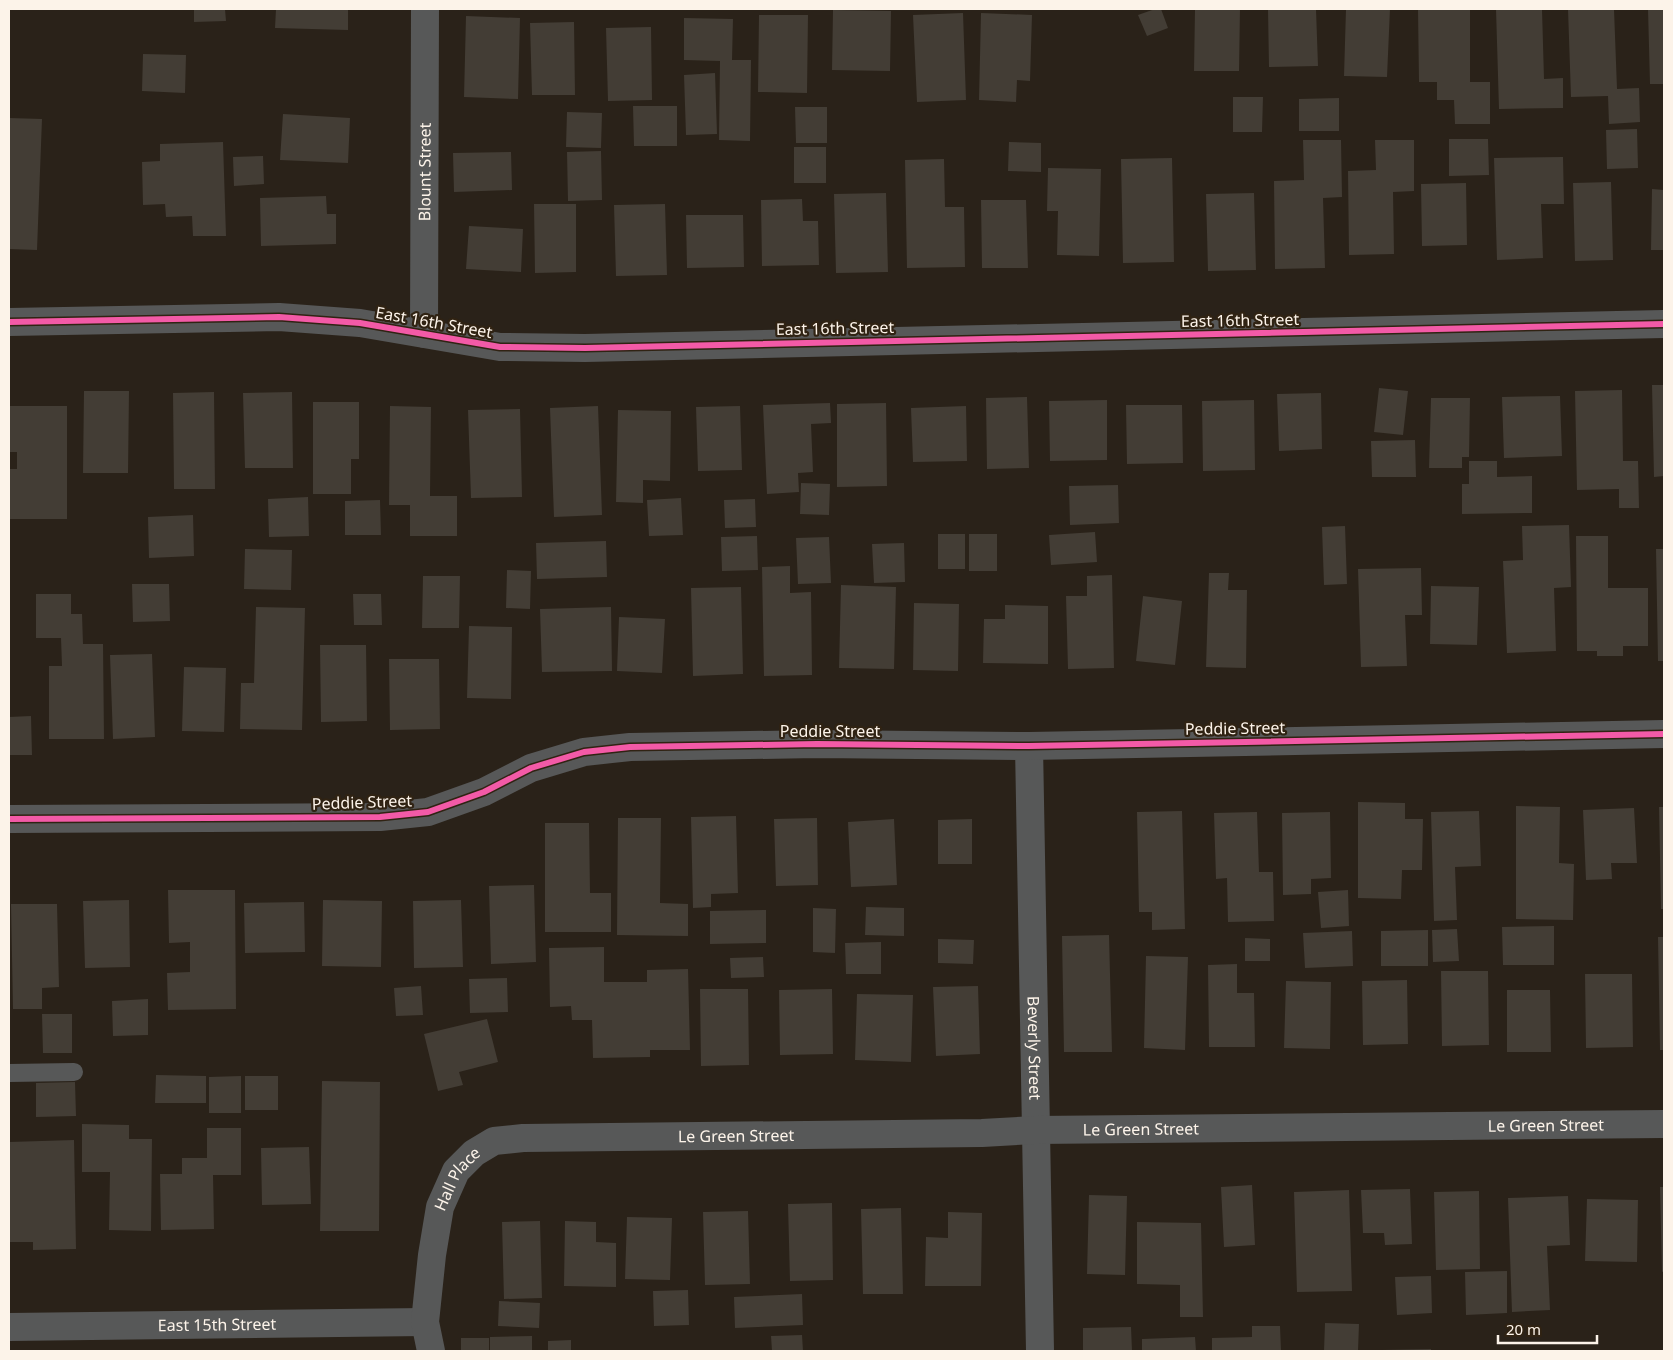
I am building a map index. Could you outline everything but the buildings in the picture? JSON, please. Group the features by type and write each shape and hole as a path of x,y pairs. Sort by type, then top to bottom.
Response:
{"street":[{"name":"Blount Street","path":"424,334 425,9"},
{"name":"East 16th Street","path":"9,322 279,317 360,323 500,347 585,348 1664,324"},
{"name":"Peddie Street","path":"9,819 380,817 428,812 484,792 531,768 584,752 630,746 817,744 1029,746 1664,734"},
{"name":"Beverly Street","path":"1029,746 1040,1351"},
{"name":"Le Green Street","path":"618,1137 982,1133 1035,1130 1664,1124"},
{"name":"Hall Place","path":"431,1351 425,1322 432,1255 440,1207 456,1171 474,1154 494,1141 523,1138 618,1137"},
{"name":"East 15th Street","path":"9,1327 425,1322"}],"lane":[{"path":"9,1074 74,1072"}],"cycle path":[{"path":"9,322 279,317 360,323 500,347 585,348 1664,324"},
{"path":"9,819 380,817 428,812 484,792 531,768 584,752 630,747 817,744 1029,746 1664,734"}]}
